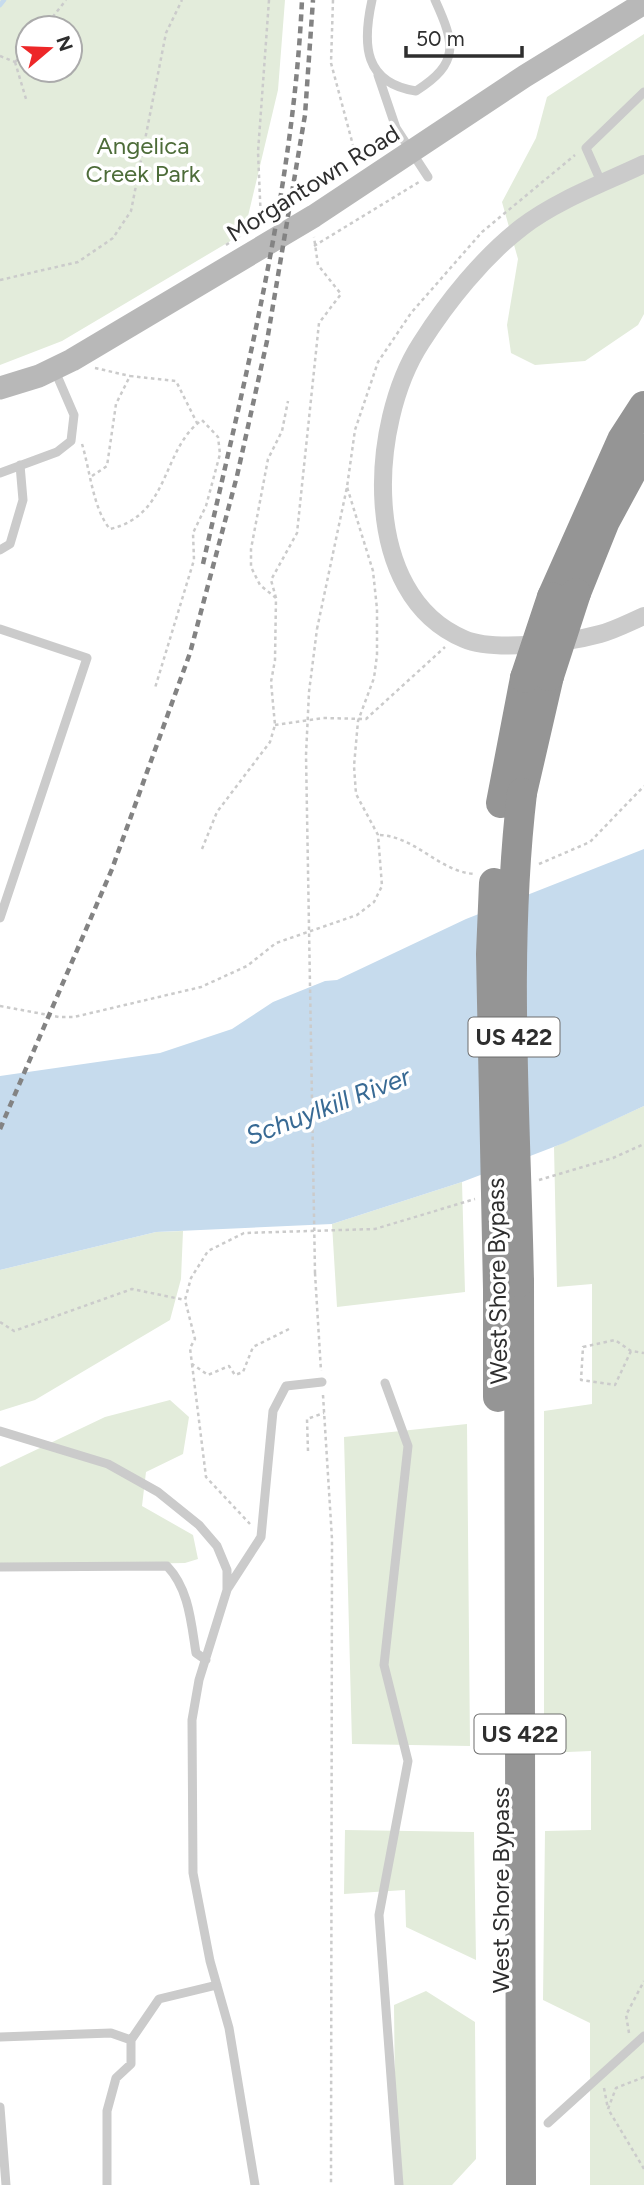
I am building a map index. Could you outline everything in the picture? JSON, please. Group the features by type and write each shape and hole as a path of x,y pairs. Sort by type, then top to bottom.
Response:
{"highway":[{"name":"West Shore Bypass","path":"501,2185 515,856 512,798 537,677 564,595 622,440 644,406"},
{"name":"West Shore Bypass","path":"564,595 644,449"},
{"name":"West Shore Bypass","path":"509,1286 521,2185"}],"main road":[{"name":"Morgantown Road","path":"0,388 54,369 78,357 314,216 525,76 644,3"}],"street":[{"path":"644,164 523,227 493,253 421,343 397,388 385,432 382,478 385,514 396,565 416,604 454,634 493,647 517,645 599,634 644,616"}],"lane":[{"path":"372,0 367,32 370,60 379,75 396,128 428,177"},
{"path":"379,75 394,88 416,92 439,77 450,55 447,27 435,0"},
{"path":"602,184 586,148 644,92"},
{"path":"0,473 65,447 71,441 75,424 54,369"},
{"path":"0,550 10,544 23,500 20,465"},
{"path":"0,629 87,658 0,918"},
{"path":"255,2185 229,2028 198,1912 193,1873 192,1720 227,1590 261,1537 273,1411 286,1386 322,1382"},
{"path":"385,1383 408,1446 384,1665 408,1760 379,1915 399,2185"},
{"path":"0,1430 108,1464 158,1493 199,1525 217,1546 227,1570 227,1590"},
{"path":"0,1567 167,1566 180,1580 191,1620 195,1653 206,1660"},
{"path":"107,2185 107,2111 116,2078 131,2064 131,2040 159,1999 217,1985"},
{"path":"0,2037 111,2033 131,2040"},
{"path":"548,2123 644,2036"},
{"path":"0,2107 6,2185"}],"path":[{"path":"55,14 66,0"},
{"path":"0,280 78,262 113,238 131,211 166,33 182,0"},
{"path":"270,0 258,152 261,222 314,191"},
{"path":"333,0 331,63 358,164 347,171"},
{"path":"22,84 26,99"},
{"path":"369,157 383,135 396,128"},
{"path":"314,246 428,177"},
{"path":"202,849 217,812 270,742 275,725 271,682 275,660 276,598 271,580 297,533 319,323 341,294 318,265 314,246 314,216"},
{"path":"78,357 90,367 130,376 176,381 197,423"},
{"path":"92,476 107,466 116,404 130,376"},
{"path":"276,598 260,585 251,567 251,549 268,459 282,431 288,401"},
{"path":"75,424 92,476 100,517 110,529 130,524 162,489 188,429 202,420 218,437 220,454 206,506 193,533 194,560 155,688"},
{"path":"0,1006 59,1017 74,1017 181,993 247,965 276,943 356,915 374,902 382,886 378,835 356,794 354,766 358,721 374,678 377,609 373,571 347,487"},
{"path":"317,629 309,692 306,755 315,1273 332,1539 331,2185"},
{"path":"275,725 323,718 358,721 366,719 435,659 454,634"},
{"path":"529,868 590,842 644,786"},
{"path":"378,835 414,845 459,872 482,874"},
{"path":"534,1182 613,1158 644,1144"},
{"path":"261,1537 206,1478 190,1349 195,1339 185,1300 191,1278 208,1251 244,1233 375,1229 481,1198"},
{"path":"0,1322 14,1331 132,1289 185,1300"},
{"path":"192,1364 208,1375 229,1366 235,1375 243,1371 253,1347 289,1329"},
{"path":"631,1351 615,1385 581,1380 583,1347 615,1340 631,1351 644,1353"},
{"path":"308,1451 307,1419 324,1413"},
{"path":"644,2077 616,2088 608,2109 644,2169"}],"green space":[{"name":"Angelica Creek Park","path":"0,0 285,0 278,90 244,233 62,341 0,365"},
{"path":"644,34 644,314 638,325 585,361 535,365 511,353 507,325 518,259 502,202 536,138 547,97"},
{"path":"644,1106 644,2185 590,2185 590,2023 543,2000 545,1831 591,1830 591,1751 544,1753 544,1411 592,1404 592,1284 557,1287 554,1147"},
{"path":"462,1182 465,1292 337,1307 332,1224"},
{"path":"183,1231 181,1279 170,1320 35,1400 0,1411 0,1270 156,1232"},
{"path":"170,1400 189,1417 183,1454 146,1472 142,1506 193,1535 198,1559 185,1563 0,1566 0,1467 105,1417"},
{"path":"467,1424 470,1746 352,1744 344,1437"},
{"path":"345,1830 474,1832 476,1960 406,1927 405,1890 344,1894"},
{"path":"426,1991 475,2022 476,2159 452,2185 396,2185 394,2005"}],"water":[{"name":"Schuylkill River","path":"644,849 644,1106 564,1143 462,1182 332,1224 156,1232 0,1270 0,1076 160,1053 232,1029 273,1002 325,981 337,980 466,919"}],"waterway":[{"path":"0,5 4,0"}],"railway":[{"path":"203,564 265,284 278,213 289,143 302,0"},
{"path":"0,1129 112,869 190,653 237,476 267,341 305,115 313,0"}]}
